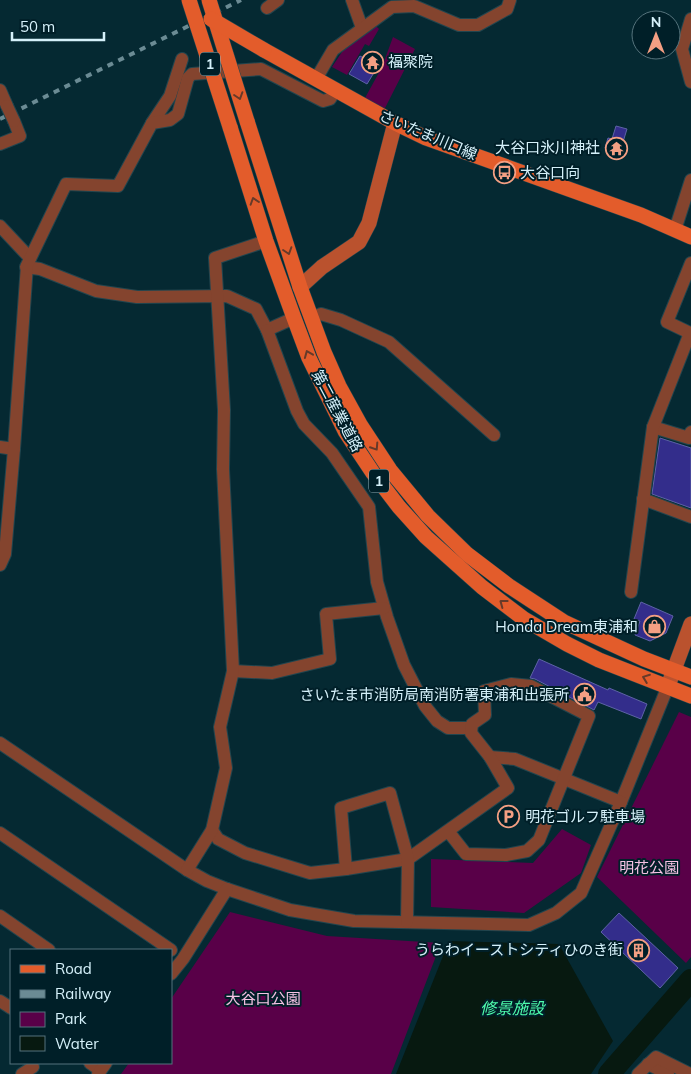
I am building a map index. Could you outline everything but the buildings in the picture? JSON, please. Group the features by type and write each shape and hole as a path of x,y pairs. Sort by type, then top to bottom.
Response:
{"main road":[{"name":"第二産業道路","path":"208,0 300,287 324,352 339,386 361,426 390,470 428,516 467,554 509,586 564,622 644,660 691,677"},
{"name":"第二産業道路","path":"187,2 266,240 309,358 345,431 373,473 399,507 426,537 482,587 524,619 591,656 691,696"},
{"name":"さいたま川口線","path":"187,2 215,22 264,50 395,123 426,138 642,215 691,237"}],"street":[{"path":"266,8 278,0"},
{"path":"352,0 362,28"},
{"path":"316,79 333,50 392,6 414,6 459,25 478,25 507,9 510,0"},
{"path":"691,19 682,49 691,82"},
{"path":"0,565 5,554 28,263 66,184 118,186 152,123 170,96 182,59"},
{"path":"152,123 170,120 178,114 188,78 192,74 261,69 323,101 330,99 335,90"},
{"path":"0,90 20,136 0,144"},
{"path":"300,287 322,266 359,242 369,223 395,123"},
{"path":"675,230 691,180"},
{"path":"0,226 28,263 96,291 137,297 227,296 256,310 267,330 297,411 304,424 332,453 369,507 377,582 384,608 404,665 425,706 436,721 448,728 472,728"},
{"path":"187,870 212,830 226,768 220,727 233,671 223,468 224,410 215,258 266,240"},
{"path":"631,592 653,428 690,333 666,322 691,263"},
{"path":"311,318 322,314 341,320 389,342 494,435"},
{"path":"267,330 294,318"},
{"path":"653,428 689,438 691,432"},
{"path":"0,447 14,448"},
{"path":"643,499 691,517"},
{"path":"233,671 272,673 330,659 326,614 384,608"},
{"path":"0,743 187,870 226,889 290,910 354,921 529,925 556,913 581,894 621,802 691,624"},
{"path":"212,830 218,839 245,853 310,873 408,859 448,830 508,788 490,757 471,733 472,724 485,715 484,691 511,684 531,686 588,716 539,840 527,851 506,855 466,854 448,830"},
{"path":"490,757 515,759 621,802"},
{"path":"346,869 341,808 390,792 408,859 408,922"},
{"path":"0,833 170,949"},
{"path":"172,973 183,959 226,889"},
{"path":"0,916 48,949"},
{"path":"172,951 183,959"},
{"path":"638,1074 652,1060"},
{"path":"652,1060 668,1074"},
{"path":"652,1060 690,1074"},
{"path":"22,1074 33,1067"}],"green space":[{"path":"376,26 379,29 369,46 365,44 347,75 332,67 346,46"},
{"path":"393,37 415,49 384,110 365,98 382,67"},
{"name":"明花公園","path":"679,712 691,717 691,957 686,963 597,877"},
{"path":"562,829 591,845 581,873 524,913 431,907 431,859 533,863"},
{"name":"大谷口公園","path":"230,912 327,936 441,943 391,1074 121,1074 128,1064 172,1064 172,998"}],"water":[{"name":"修景施設","path":"449,941 559,944 613,1041 591,1074 396,1074"}],"waterway":[{"path":"609,1074 691,980"}],"railway":[{"path":"0,119 241,0"}],"place":[{"name":"福聚院","path":"372,62"},
{"name":"大谷口氷川神社","path":"616,148"},
{"name":"大谷口向","path":"504,173"},
{"name":"Honda Dream東浦和","path":"654,627"},
{"name":"さいたま市消防局南消防署東浦和出張所","path":"585,695"},
{"name":"明花ゴルフ駐車場","path":"509,817"},
{"name":"うらわイーストシティひのき街","path":"639,950"}]}
